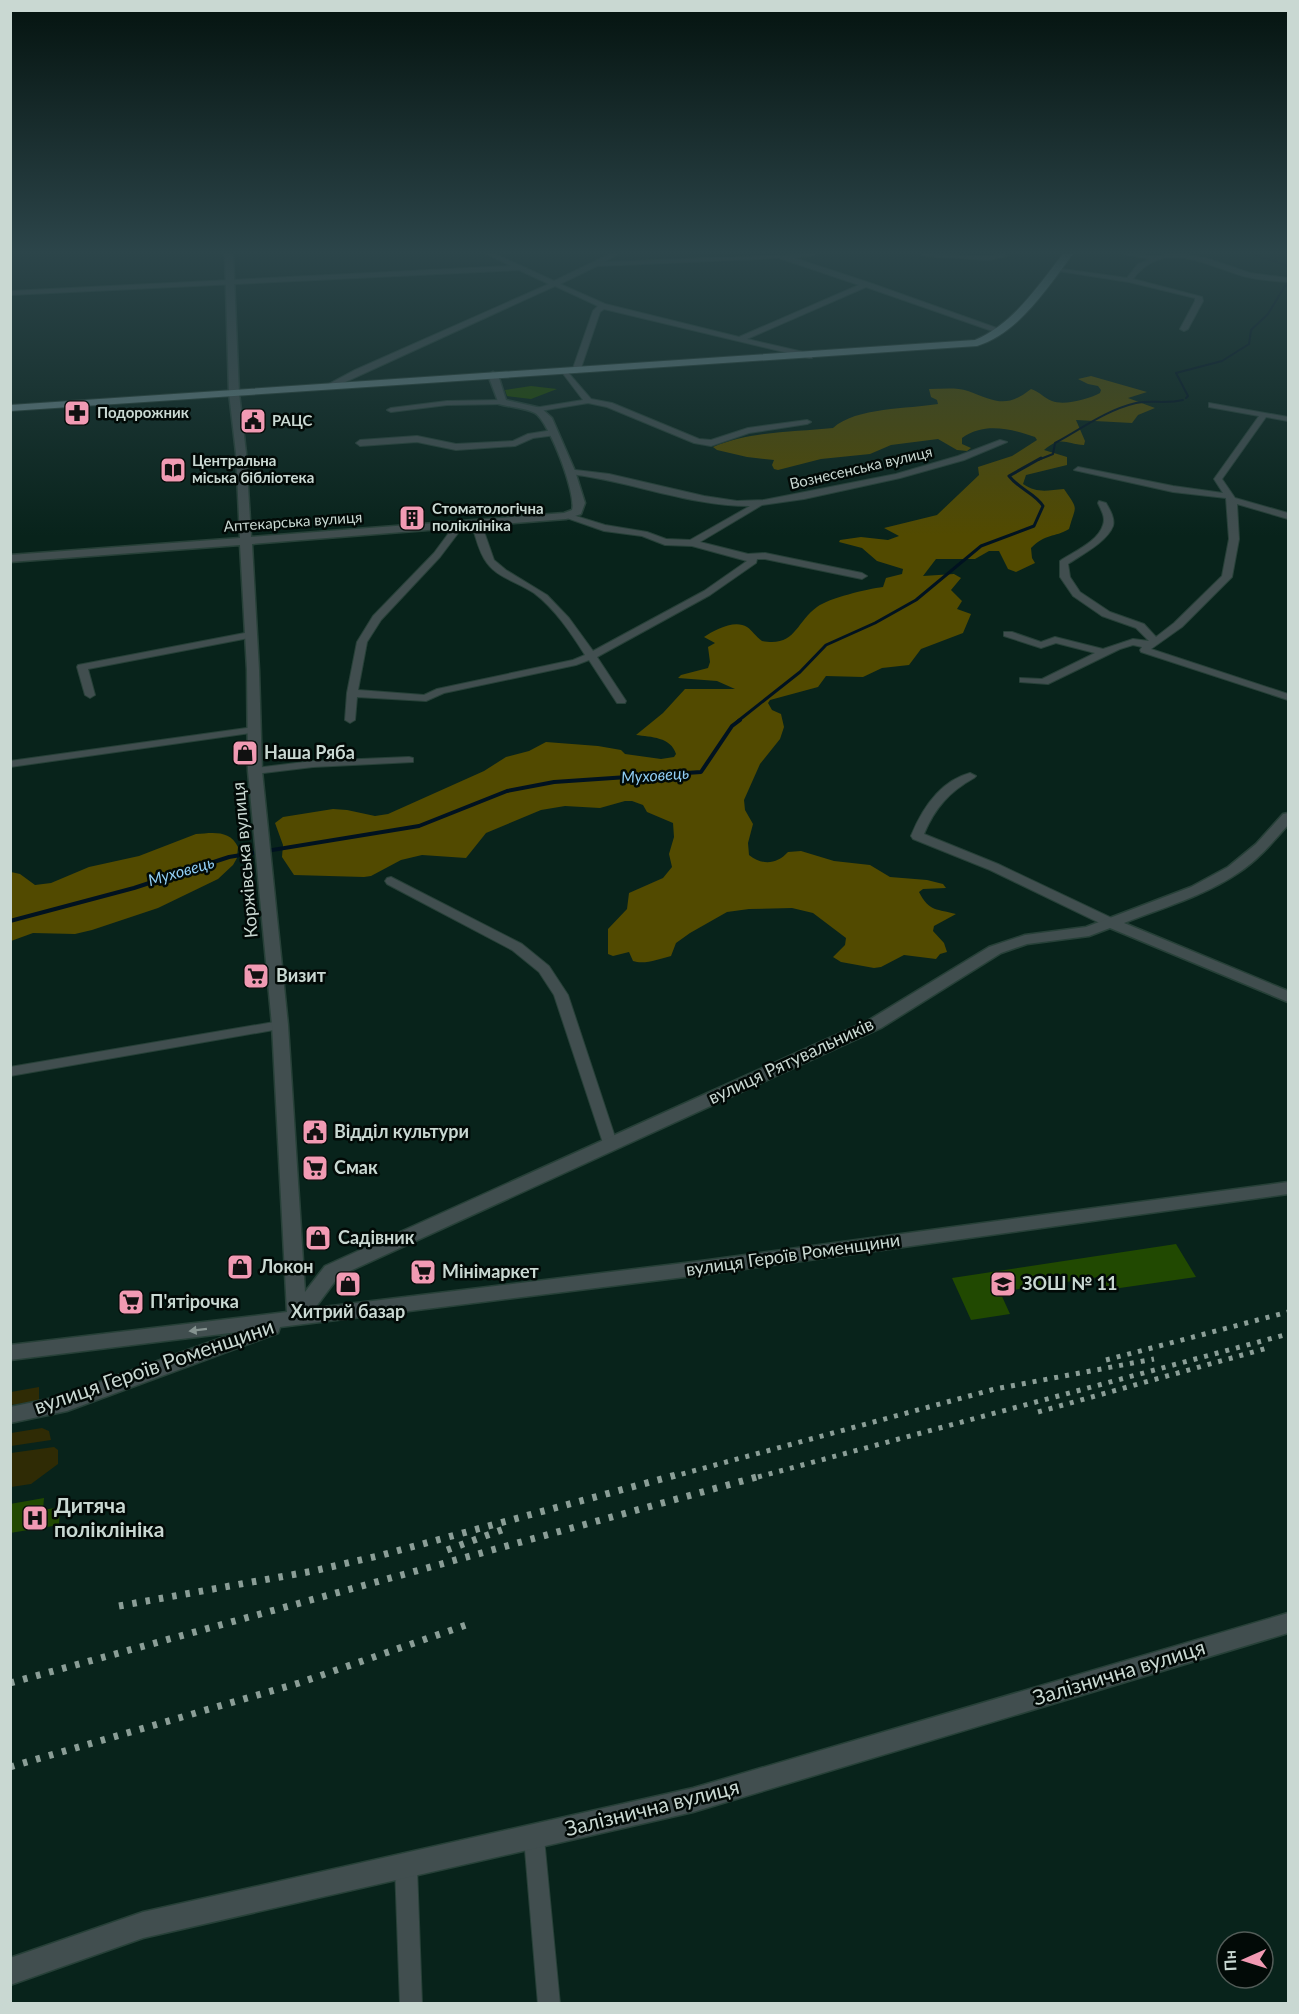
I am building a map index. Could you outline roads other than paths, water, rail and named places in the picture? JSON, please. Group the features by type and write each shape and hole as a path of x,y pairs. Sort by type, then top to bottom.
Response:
{"main road":[{"path":"10,408 923,348"}],"street":[{"name":"Коржівська вулиця","path":"233,348 234,393 241,453 255,771 280,1025 297,1318"},
{"path":"330,387 411,348"},
{"path":"580,348 570,371 588,401"},
{"path":"776,348 809,356"},
{"path":"494,375 502,402"},
{"path":"391,411 447,403 502,402 537,410 588,401 609,405 697,441 711,443 748,430 807,422"},
{"path":"1212,405 1288,419"},
{"path":"537,410 547,418 570,471 580,503 572,514 604,528 644,534 665,542 692,543 748,557 765,555 862,576"},
{"path":"1264,415 1218,479 1231,498 1234,539 1227,577 1178,624 1145,650 1288,697"},
{"path":"360,443 417,438 456,447 515,443 531,436 553,433"},
{"name":"Вознесенська вулиця","path":"570,471 593,473 720,502 758,505 922,472 972,455 1003,441"},
{"path":"1078,470 1231,498 1288,516"},
{"path":"1102,503 1108,514 1108,526 1094,543 1063,563 1065,577 1076,594 1106,614 1140,626 1152,643"},
{"name":"Вознесенська вулиця","path":"692,543 758,505"},
{"name":"Аптекарська вулиця","path":"10,559 572,514"},
{"path":"476,523 488,559 495,567 533,587 545,597 621,701"},
{"path":"350,720 352,693 362,642 376,618 437,555 460,524"},
{"path":"352,693 426,698 441,691 591,657 633,636 707,593 753,561 748,557"},
{"path":"1008,634 1041,645 1055,640 1105,653"},
{"path":"90,695 82,667 250,635"},
{"path":"1024,680 1044,682 1133,642 1152,643"},
{"path":"10,764 254,730"},
{"path":"255,771 313,764 409,760"},
{"path":"970,776 955,784 927,810 917,836 994,867 1148,940 1288,997"},
{"name":"вулиця Рятувальників","path":"297,1318 332,1271 875,1024 995,950 1025,940 1089,931 1113,924 1196,890 1233,870 1261,847 1288,817"},
{"path":"391,881 517,947 544,969 561,995 610,1143"},
{"path":"10,1072 280,1025"},
{"name":"вулиця Героїв Роменщини","path":"10,1353 701,1268 1288,1188"},
{"name":"вулиця Героїв Роменщини","path":"10,1415 60,1405 297,1318"},
{"name":"Залізнична вулиця","path":"10,1972 143,1925 534,1838 693,1800 1288,1623"},
{"path":"534,1838 549,2004"},
{"path":"406,1867 411,2004"}],"waterway":[{"name":"Муховець","path":"1186,398 1188,396 1176,373 1222,361 1243,348"},
{"name":"Муховець","path":"1038,460 1053,454 1055,443 1114,410 1136,403 1183,400"},
{"name":"Муховець","path":"738,721 800,672 826,645 875,623 916,600 981,546 1034,526 1043,506 1009,476 1041,458"},
{"name":"Муховець","path":"10,921 134,888 229,857 419,826 507,791 554,782 701,772 732,726 740,720"}],"railway":[{"path":"1106,1360 1288,1312"},
{"path":"758,1477 1288,1334"},
{"path":"1038,1412 1271,1347"},
{"path":"671,1477 995,1389 1154,1359"},
{"path":"119,1606 313,1571 382,1555 676,1475"},
{"path":"10,1683 764,1475"},
{"path":"447,1550 507,1528"},
{"path":"10,1767 299,1683 469,1624"}],"place":[{"name":"Подорожник","path":"77,413"},
{"name":"РАЦС","path":"253,421"},
{"name":"Центральна міська бібліотека","path":"173,470"},
{"name":"Стоматологічна поліклініка","path":"412,518"},
{"name":"Наша Ряба","path":"245,753"},
{"name":"Визит","path":"256,976"},
{"name":"Відділ культури","path":"315,1132"},
{"name":"Смак","path":"315,1168"},
{"name":"Садівник","path":"318,1238"},
{"name":"Локон","path":"240,1267"},
{"name":"Мінімаркет","path":"423,1272"},
{"name":"Хитрий базар","path":"348,1284"},
{"name":"ЗОШ № 11","path":"1003,1284"},
{"name":"П'ятірочка","path":"131,1302"},
{"name":"Дитяча поліклініка","path":"35,1518"}]}
